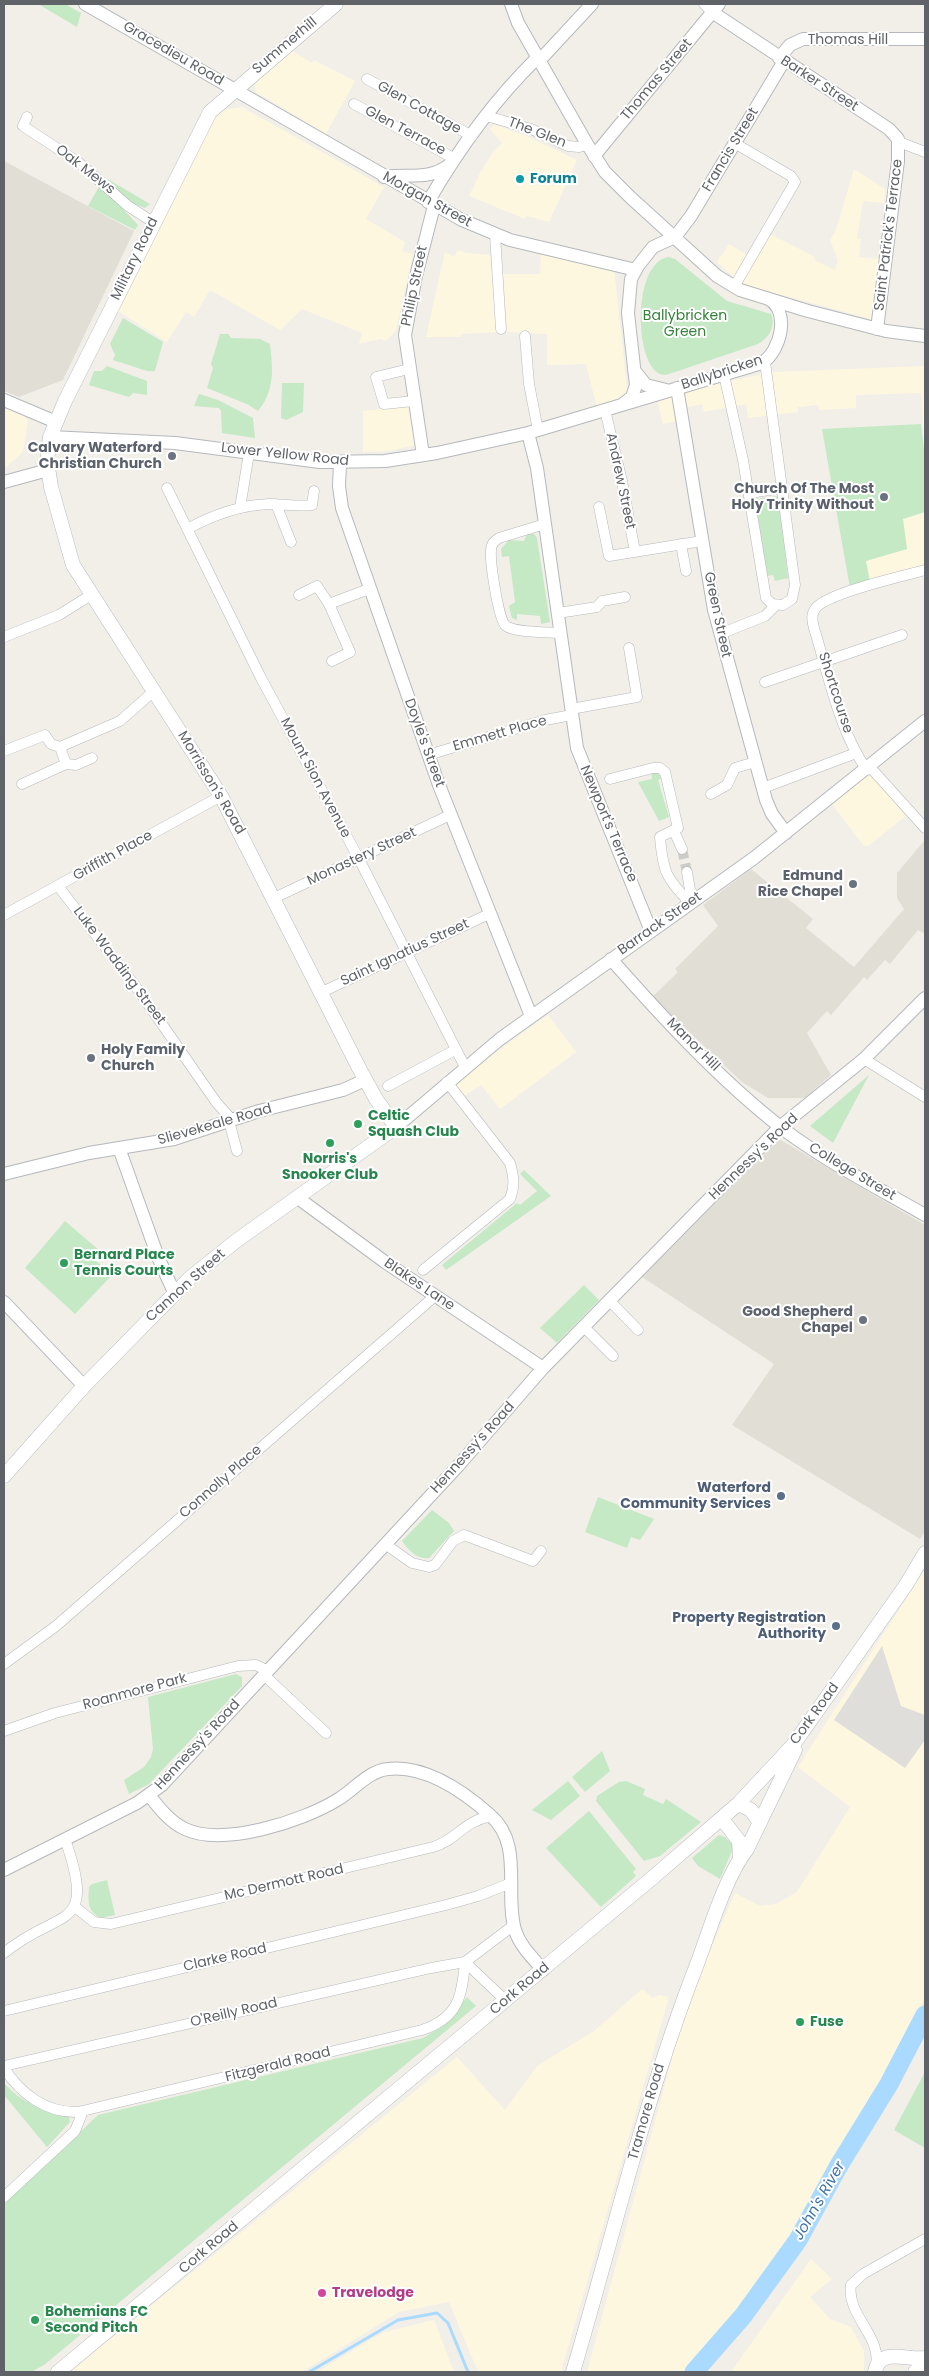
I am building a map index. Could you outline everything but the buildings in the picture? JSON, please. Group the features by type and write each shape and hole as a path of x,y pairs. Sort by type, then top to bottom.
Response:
{"main road":[{"name":"Summerhill","path":"234,89 336,4"},
{"name":"Military Road","path":"50,438 56,422 154,222 209,114 234,89"},
{"name":"Morrisson's Road","path":"50,438 47,454 48,470 71,559 91,595 221,796 365,1080 396,1127"},
{"name":"Cannon Street","path":"4,1476 84,1386 174,1292 222,1251 396,1127"},
{"name":"Cork Road","path":"58,2372 506,2001 738,1804 802,1733 906,1585 925,1553"},
{"name":"Tramore Road","path":"573,2372 670,2034 712,1923 740,1859 760,1823 802,1733"},
{"path":"738,1804 751,1810 760,1823"},
{"path":"722,1818 740,1841 740,1859"},
{"path":"896,2356 908,2362 913,2372 925,2359"},
{"path":"875,2370 883,2358 896,2356 925,2359"}],"street":[{"name":"Gracedieu Road","path":"85,4 234,89"},
{"name":"The Glen","path":"511,4 517,20 594,156 615,183 675,237"},
{"path":"539,59 592,4"},
{"name":"Barker Street","path":"712,7 781,60 890,129 899,142 925,152"},
{"name":"Thomas Street","path":"594,156 712,7"},
{"name":"Thomas Hill","path":"781,60 790,45 803,39 925,39"},
{"name":"The Glen","path":"431,204 454,160 513,82 539,59"},
{"name":"Francis Street","path":"675,237 691,216 736,144 781,60"},
{"name":"Glen Cottage","path":"367,79 472,136"},
{"name":"Morgan Street","path":"234,89 431,204 495,235 636,270"},
{"name":"Glen Terrace","path":"354,104 454,160"},
{"name":"The Glen","path":"487,116 531,130 571,146 587,144"},
{"name":"Oak Mews","path":"27,117 23,126 78,162 128,206 154,222"},
{"name":"Saint Patrick's Terrace","path":"877,329 899,142"},
{"path":"734,287 795,182 791,176 736,144"},
{"path":"384,176 428,176 441,170 454,160"},
{"name":"Philip Street","path":"423,455 409,369 406,328 431,204"},
{"path":"650,216 656,231 650,250"},
{"path":"495,235 501,329"},
{"path":"624,404 631,399 635,391 628,313 629,290 636,270 650,250 660,242 675,237 717,276 734,287 877,329 925,336"},
{"name":"Ballybricken","path":"605,410 765,362 775,349 781,316 778,307 767,298"},
{"path":"780,326 791,313 808,310"},
{"path":"525,336 533,431"},
{"path":"724,375 749,493 765,592 769,603 776,605 788,603 795,592 783,488 765,362"},
{"path":"409,369 376,377 384,404 414,401"},
{"name":"Ballybricken","path":"634,370 646,385 657,390 674,389"},
{"name":"Green Street","path":"674,389 720,634 763,788 770,809 786,833"},
{"path":"4,400 56,422"},
{"name":"Lower Yellow Road","path":"50,438 165,442 340,463 380,461 423,455 533,431 605,410"},
{"name":"Andrew Street","path":"605,410 622,481 635,552"},
{"name":"Newport's Terrace","path":"533,431 578,751 650,931"},
{"path":"240,508 249,453"},
{"name":"Doyle's Street","path":"340,463 340,504 369,589 450,815 531,1016"},
{"path":"4,482 48,470"},
{"name":"Mount Sion Avenue","path":"167,488 268,692 359,859 456,1050 466,1066"},
{"path":"749,493 783,488"},
{"path":"187,529 218,514 240,508 276,504 302,507 312,505 314,491"},
{"path":"276,504 291,542"},
{"path":"599,507 609,556 702,541"},
{"path":"545,524 499,538 493,543 491,551 500,618 506,626 516,629 560,633"},
{"path":"681,544 686,571"},
{"name":"Shortcourse","path":"925,570 835,595 818,605 813,613 813,623 825,663 847,733 856,753 925,828"},
{"path":"299,595 317,586 329,604 350,652 332,661"},
{"path":"329,604 369,589"},
{"path":"4,637 59,615 91,595"},
{"path":"558,613 597,607 602,601 624,597"},
{"path":"720,634 765,616 776,605"},
{"path":"765,682 902,635"},
{"name":"Emmett Place","path":"428,755 572,712 637,697 629,648"},
{"path":"4,751 45,735 51,744 60,747 120,721 154,691"},
{"name":"Barrack Street","path":"396,1127 466,1066 531,1016 786,833 925,721"},
{"path":"60,747 66,764"},
{"path":"763,788 856,753"},
{"path":"22,784 66,764 76,765 92,758"},
{"path":"711,794 728,785 735,768 755,762"},
{"path":"610,779 653,768 660,768 665,772 678,823 678,828 660,837 666,875 693,901"},
{"name":"Griffith Place","path":"4,915 221,796"},
{"name":"Monastery Street","path":"274,898 450,815"},
{"path":"674,831 682,849"},
{"path":"687,872 693,901"},
{"name":"Luke Wadding Street","path":"58,886 130,978 231,1121"},
{"name":"Saint Ignatius Street","path":"322,992 489,914"},
{"name":"Manor Hill","path":"611,959 700,1053 780,1127"},
{"name":"Hennessy's Road","path":"4,1870 149,1796 168,1778 458,1466 543,1368 780,1127 864,1059 925,998"},
{"path":"388,1086 456,1050"},
{"path":"864,1059 925,1097"},
{"name":"Slievekeale Road","path":"4,1174 75,1156 174,1139 343,1090 365,1080"},
{"path":"423,1270 510,1199 514,1190 514,1175 510,1163 447,1082"},
{"path":"231,1121 237,1151"},
{"name":"College Street","path":"780,1127 815,1151 925,1215"},
{"path":"119,1148 158,1258 174,1292"},
{"name":"Blakes Lane","path":"298,1198 435,1296 543,1368"},
{"name":"Connolly Place","path":"4,1664 56,1626 435,1296"},
{"path":"610,1301 638,1330"},
{"path":"4,1302 84,1386"},
{"path":"584,1327 613,1356"},
{"path":"385,1544 412,1563 429,1567 435,1565 458,1537 470,1536 533,1560 541,1551"},
{"name":"Roanmore Park","path":"4,1731 55,1713 238,1666 256,1665 266,1673"},
{"path":"266,1673 326,1733"},
{"path":"149,1796 170,1819 187,1830 216,1834 278,1826 306,1816 345,1796 373,1774 396,1769 418,1773 444,1782 491,1816 501,1827 507,1840 514,1925 522,1945 543,1970"},
{"name":"Mc Dermott Road","path":"74,1907 94,1922 111,1924 433,1847 447,1842 470,1823 491,1816"},
{"path":"4,1953 20,1941 63,1919 74,1907 77,1895 76,1878 66,1839"},
{"name":"Clarke Road","path":"4,2011 446,1905 478,1896 512,1883"},
{"path":"506,2001 465,1962 514,1925"},
{"name":"O'Reilly Road","path":"4,2067 430,1968 465,1962"},
{"name":"Fitzgerald Road","path":"4,2067 18,2089 31,2098 62,2111 82,2111 430,2027 445,2019 455,2007 461,1992 465,1962"},
{"path":"4,2197 75,2131 82,2111"},
{"path":"875,2370 877,2354 874,2344 851,2299 851,2285 863,2274 925,2239"},
{"path":"874,2344 882,2352 896,2356"}],"shaded area":[{"path":"289,49 312,63 314,60 355,81 326,134 256,92 254,78"},
{"path":"242,107 384,187 366,219 405,242 402,251 413,254 396,330 386,341 380,339 359,344 362,333 302,309 280,330 210,290 194,317 186,312 167,342 116,310 214,118 222,110"},
{"path":"495,125 524,135 577,160 549,222 527,216 525,219 469,196 480,173 494,151 502,143 490,129"},
{"path":"4,161 134,231 63,380 19,397 4,391"},
{"path":"854,169 885,189 884,203 863,201 857,239 861,239 859,257 881,259 871,319 741,284 717,262 729,244 755,260 770,234 815,257 814,260 835,270 838,261 830,240 836,230"},
{"path":"458,250 466,253 490,255 497,332 461,334 461,337 426,337 445,252 454,257"},
{"path":"541,254 614,270 628,397 597,408 586,364 547,365 547,334 507,332 503,274 540,274"},
{"path":"925,366 925,459 921,393 856,395 856,408 819,410 818,405 798,407 798,412 748,418 746,404 704,412 702,404 680,409 682,420 663,424 657,399 682,391 774,372"},
{"path":"410,406 416,445 389,451 363,452 363,411"},
{"path":"4,408 21,413 28,420 23,452 4,469"},
{"path":"925,512 925,568 870,582 866,561 907,549 903,519"},
{"path":"871,772 906,816 868,846 863,845 832,804"},
{"path":"925,840 925,934 918,930 890,964 885,960 867,980 864,977 831,1015 827,1011 807,1033 831,1075 805,1098 768,1098 742,1082 652,997 678,972 675,969 718,926 703,905 751,869 813,919 806,928 854,967 904,909 897,898 897,873"},
{"path":"548,1015 576,1052 500,1109 481,1085 463,1097 453,1083"},
{"path":"779,1139 925,1225 925,1531 920,1539 732,1425 774,1364 642,1277"},
{"path":"925,1569 925,1997 796,2236 745,2310 686,2372 587,2372 687,2003 735,1893 760,1906 776,1904 797,1892 850,1807 798,1767"},
{"path":"882,1646 901,1706 925,1715 925,1740 905,1768 834,1720"},
{"path":"642,1989 653,1998 659,1995 669,1997 561,2372 478,2372 449,2302 399,2312 302,2372 70,2372 457,2057 505,2110 537,2066 594,2031"},
{"path":"811,2259 832,2279 810,2297 830,2319 851,2327 864,2351 864,2370 862,2372 731,2372"},
{"path":"434,2320 454,2372 317,2372 382,2333"}],"green space":[{"path":"38,4 65,4 81,13 77,27"},
{"path":"106,178 150,204 145,208 131,203"},
{"path":"100,185 138,225 135,230 88,206"},
{"name":"Ballybricken Green","path":"669,257 675,259 727,301 771,314 773,323 768,335 758,344 669,374 658,373 649,361 643,344 641,322 642,299 647,279 656,264"},
{"path":"123,318 163,342 155,371 147,371 113,360 115,355 110,344"},
{"path":"220,334 228,334 231,338 260,339 270,344 272,379 264,403 258,411 247,404 207,388 213,368 211,364"},
{"path":"107,366 147,381 147,395 133,393 129,397 89,385 94,371 102,371"},
{"path":"282,383 304,383 303,412 286,420 281,418"},
{"path":"199,394 218,400 253,418 255,438 222,433 221,411 219,408 194,406"},
{"path":"921,424 925,459 925,512 903,519 907,549 866,561 870,582 850,588 822,429"},
{"path":"779,496 788,578 775,581 773,575 767,576 755,499"},
{"path":"527,534 534,534 537,538 550,622 541,624 540,616 517,614 517,620 512,618 509,606 515,602 509,556 502,557 501,549 509,540 524,541"},
{"path":"651,771 659,774 661,779 658,780 669,817 659,821 638,782 652,779"},
{"path":"869,1075 833,1143 810,1126"},
{"path":"524,1170 551,1196 446,1270 442,1265 517,1203 520,1205 537,1191 520,1174"},
{"name":"Bernard Place Tennis Courts","path":"65,1221 100,1251 93,1259 113,1274 75,1314 25,1268"},
{"path":"584,1285 599,1300 557,1343 540,1328"},
{"path":"598,1497 654,1519 640,1540 631,1537 627,1548 585,1532"},
{"path":"432,1510 449,1523 454,1531 429,1558 425,1558 414,1554 402,1541"},
{"path":"236,1674 242,1677 242,1686 149,1784 129,1794 124,1780 144,1767 151,1757 153,1749 148,1697"},
{"path":"602,1751 610,1771 585,1792 572,1777"},
{"path":"568,1781 580,1796 551,1820 532,1810"},
{"path":"626,1781 645,1789 643,1795 663,1804 666,1799 701,1822 660,1856 644,1861 596,1801 597,1796 619,1782"},
{"path":"589,1811 636,1869 633,1872 636,1876 601,1907 546,1848"},
{"path":"719,1835 725,1837 734,1846 720,1879 698,1866 692,1858"},
{"path":"107,1880 115,1915 101,1918 93,1912 89,1905 89,1887 92,1884"},
{"path":"467,1997 476,2006 44,2365 31,2372 4,2372 4,2204 98,2115 423,2038 445,2025"},
{"path":"925,2072 925,2148 894,2130"},
{"path":"4,2083 25,2101 69,2117 70,2122 47,2147 4,2095"}],"waterway":[{"name":"John's River","path":"694,2372 743,2316 798,2240 838,2167 889,2084 925,2015"},
{"path":"309,2372 398,2320 437,2313 448,2323 468,2372"}],"tunnel":[{"path":"682,849 687,872"}],"place":[{"name":"Forum","path":"520,179"},
{"name":"Calvary Waterford Christian Church","path":"172,456"},
{"name":"Church Of The Most Holy Trinity Without","path":"884,497"},
{"name":"Edmund Rice Chapel","path":"853,884"},
{"name":"Holy Family Church","path":"91,1058"},
{"name":"Celtic Squash Club","path":"358,1124"},
{"name":"Norris's Snooker Club","path":"330,1143"},
{"name":"Bernard Place Tennis Courts","path":"64,1263"},
{"name":"Good Shepherd Chapel","path":"863,1320"},
{"name":"Waterford Community Services","path":"781,1496"},
{"name":"Property Registration Authority","path":"836,1626"},
{"name":"Fuse","path":"800,2022"},
{"name":"Travelodge","path":"322,2293"},
{"name":"Bohemians FC Second Pitch","path":"35,2320"}]}
